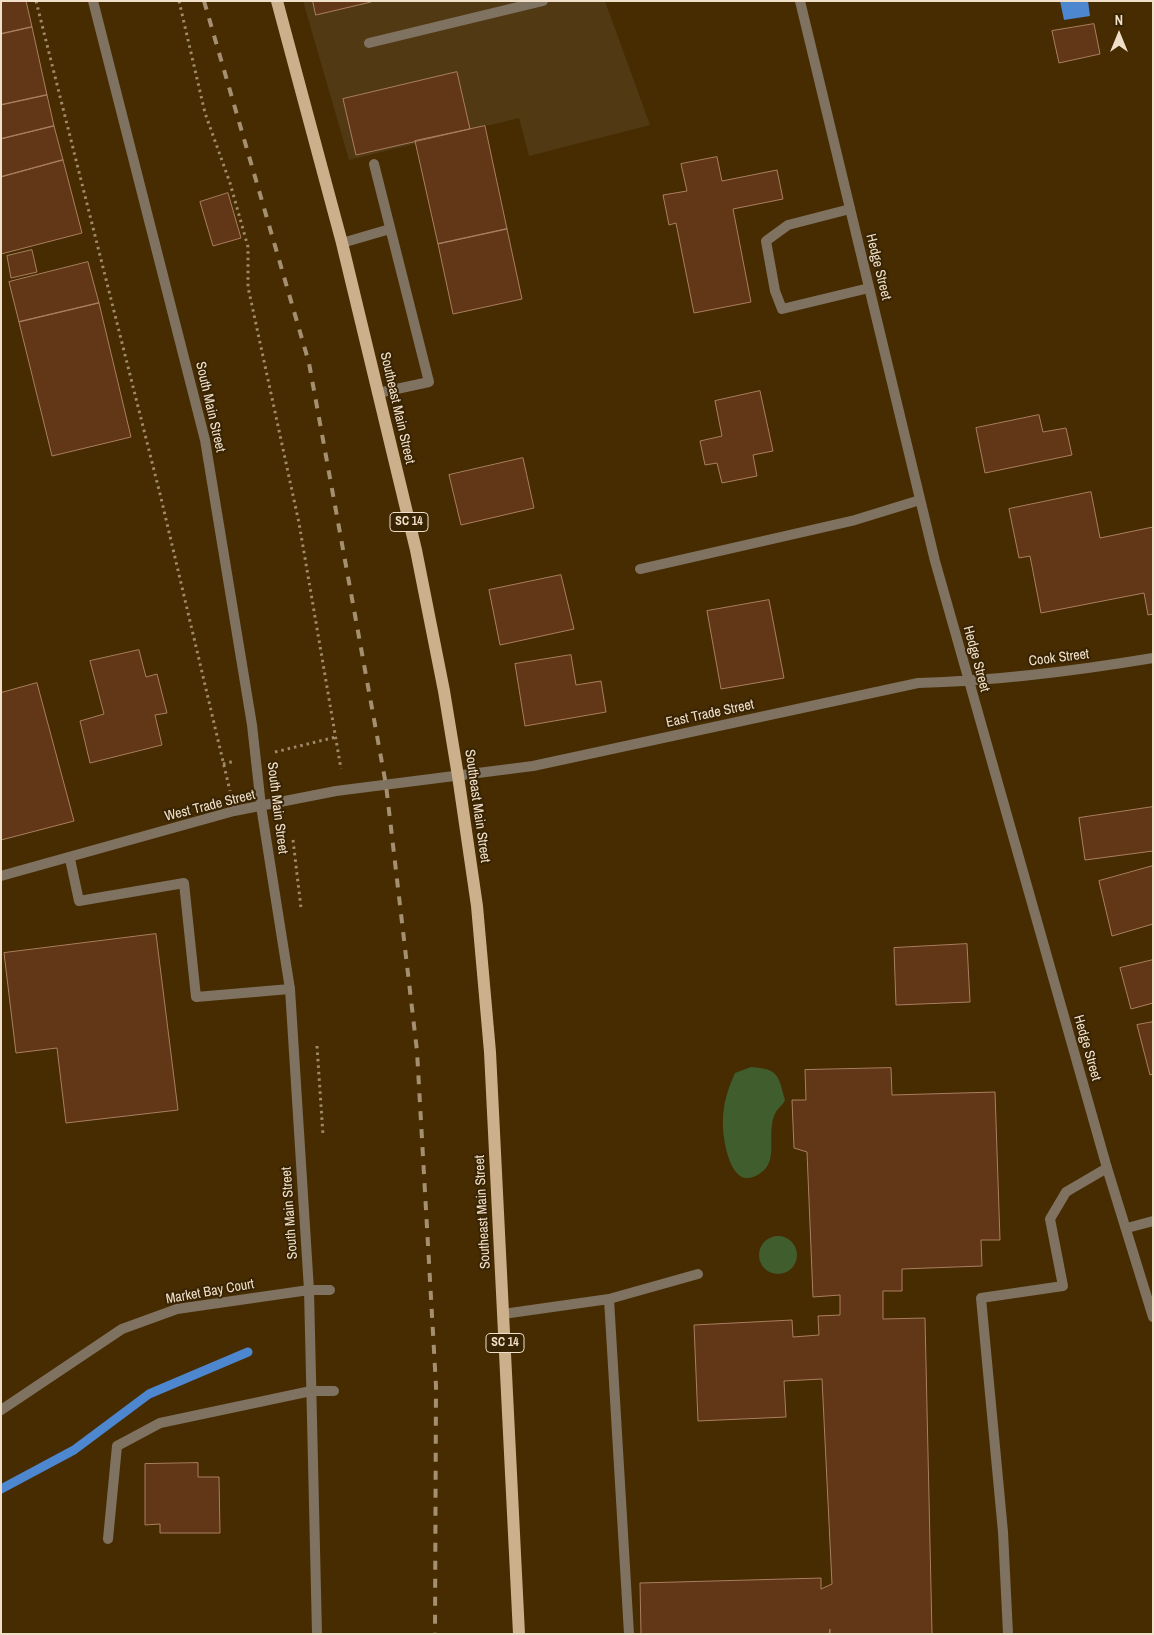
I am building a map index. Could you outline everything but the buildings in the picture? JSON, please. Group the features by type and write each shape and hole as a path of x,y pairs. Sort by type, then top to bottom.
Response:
{"main road":[{"name":"Southeast Main Street","path":"277,1 342,243 418,560 444,691 458,776 477,906 490,1052 519,1634"}],"street":[{"name":"South Main Street","path":"93,1 205,440 257,756 262,806 290,989 309,1290 316,1634"},
{"path":"369,43 543,1"},
{"name":"Hedge Street","path":"800,1 920,500 968,682 1107,1168 1153,1317"},
{"path":"374,164 429,382 378,393"},
{"path":"850,209 788,225 766,241 775,291 782,309 869,288"},
{"path":"342,243 390,229"},
{"path":"640,570 855,520 920,500"},
{"name":"Cook Street","path":"968,682 1083,670 1153,658"},
{"name":"East Trade Street","path":"458,776 533,766 918,683 968,682"},
{"name":"West Trade Street","path":"1,876 70,859 234,811 345,790 458,776"},
{"path":"70,859 79,901 184,883 196,997 290,989"},
{"path":"1008,1634 1003,1532 981,1298 1063,1286 1050,1219 1066,1192 1107,1168"},
{"path":"1127,1228 1153,1221"},
{"path":"503,1314 609,1299 698,1274"},
{"name":"Market Bay Court","path":"1,1410 122,1329 177,1309 309,1290 330,1290"},
{"path":"609,1299 629,1634"},
{"path":"108,1539 117,1446 160,1423 311,1391 334,1391"}],"path":[{"path":"36,1 161,498 234,811"},
{"path":"179,1 205,113 230,183 248,247 248,287 298,523 345,790"},
{"path":"223,764 336,737"}],"shaded area":[{"path":"303,1 605,1 650,125 529,156 519,118 349,160"}],"green space":[{"path":"751,1067 767,1069 776,1075 785,1100 773,1119 769,1162 762,1172 749,1178 742,1177 732,1165 724,1137 723,1121 726,1096 735,1073"},
{"path":"778,1236 791,1242 797,1255 791,1268 778,1274 765,1268 759,1255 765,1242"}],"water":[{"path":"1060,1 1088,1 1090,16 1064,20"}],"waterway":[{"path":"1,1489 74,1450 149,1394 248,1352"}],"railway":[{"path":"204,1 309,363 386,785 417,1051 436,1386 435,1634"}]}
